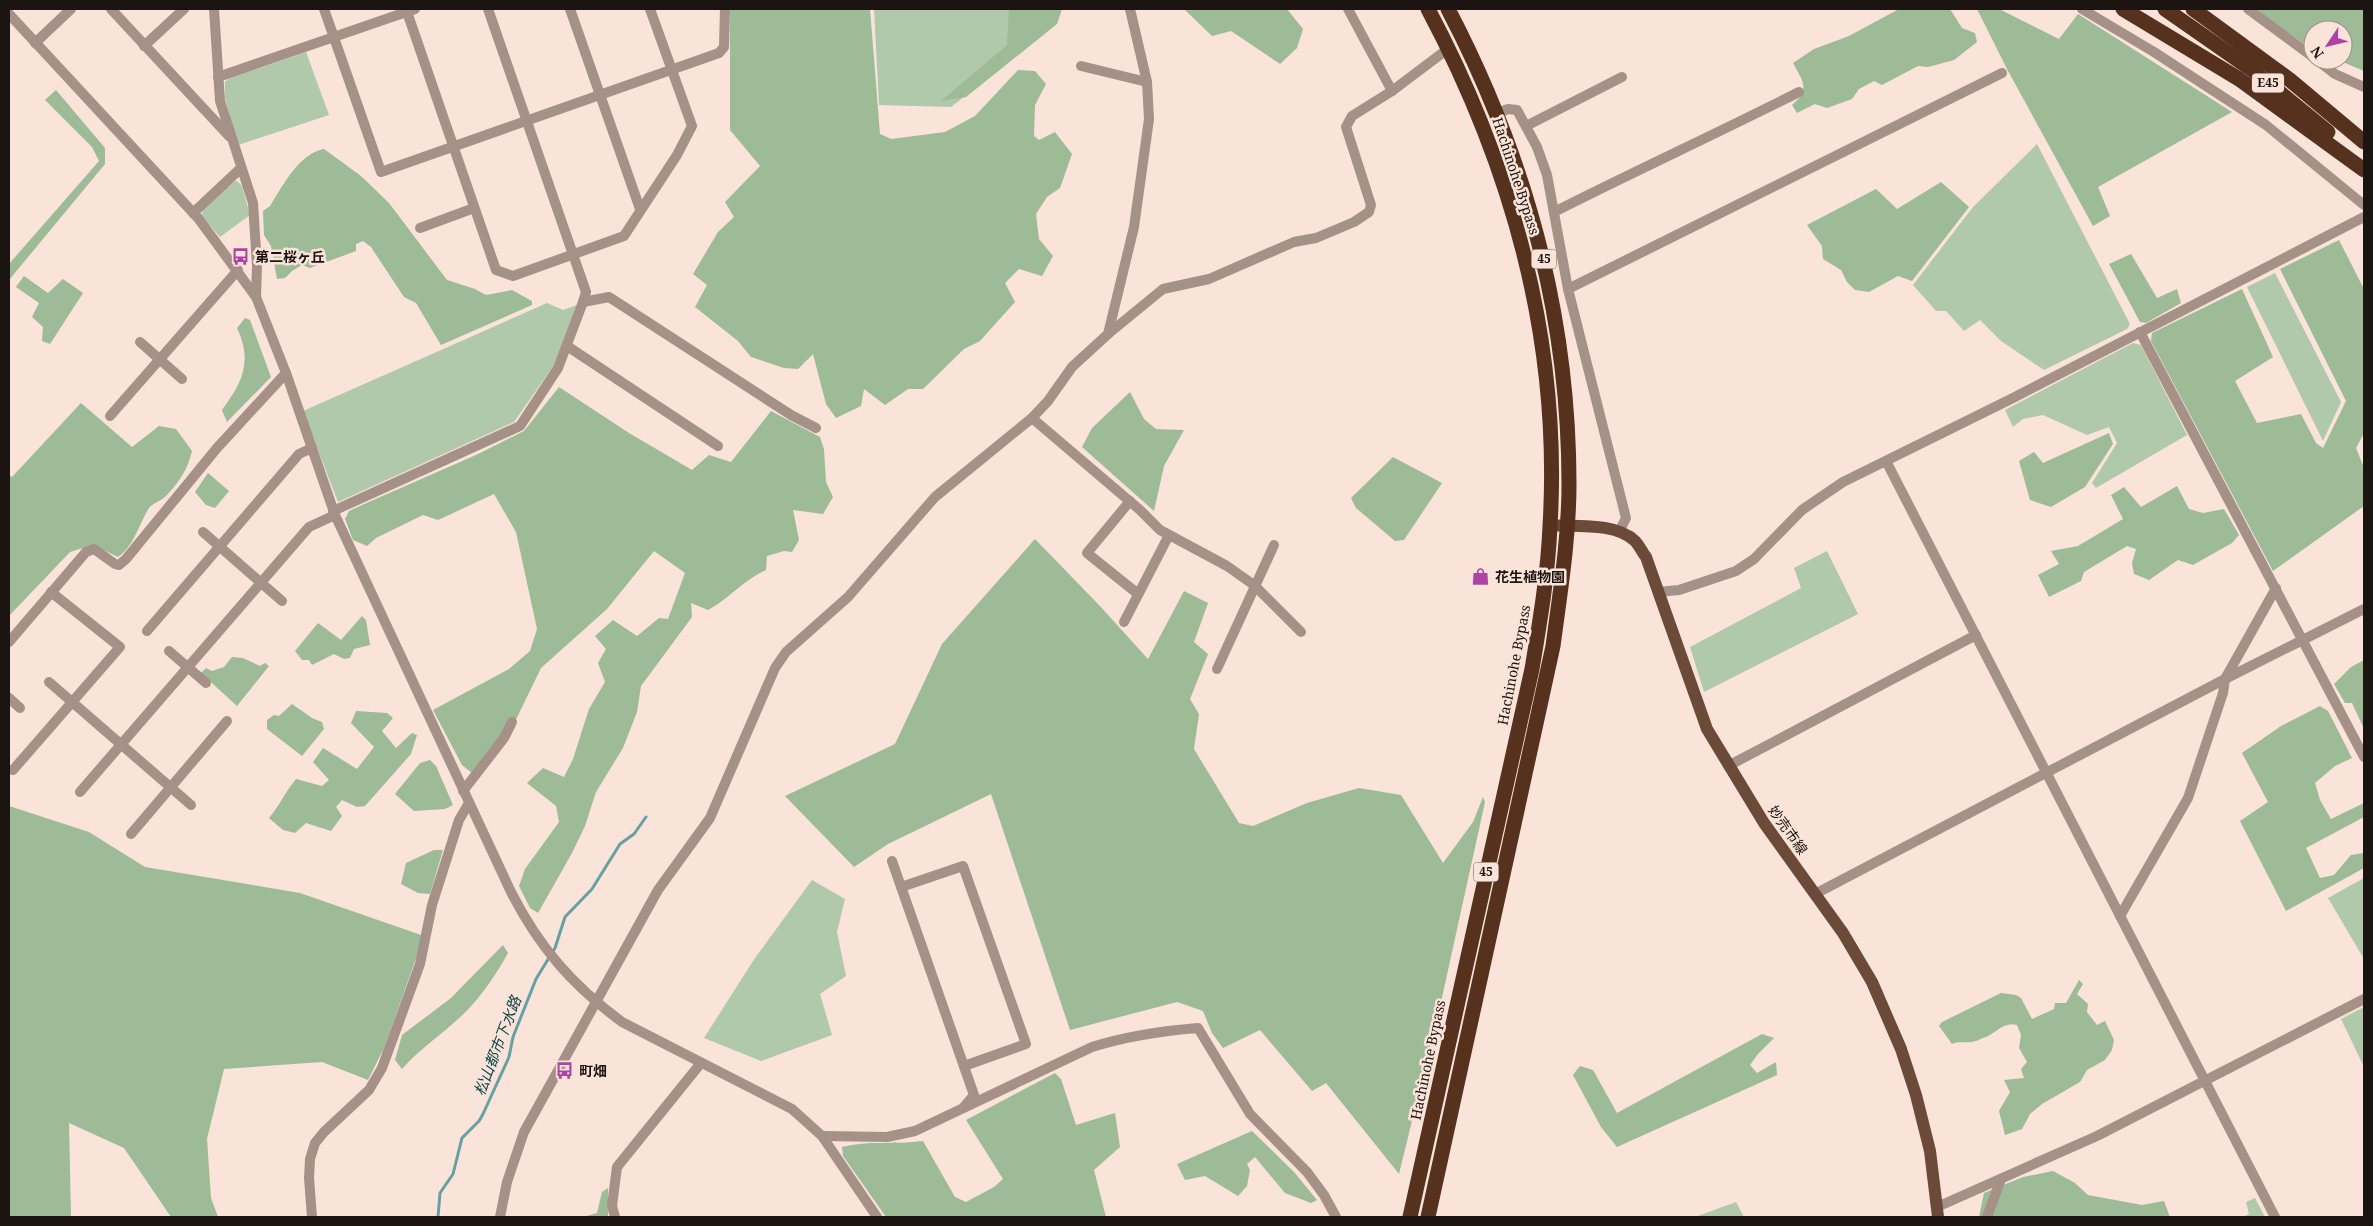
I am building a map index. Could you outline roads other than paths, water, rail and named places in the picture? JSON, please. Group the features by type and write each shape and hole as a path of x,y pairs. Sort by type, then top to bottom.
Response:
{"highway":[{"name":"Hachinohe Bypass","path":"1410,1217 1532,669 1544,594 1550,525 1551,446 1548,392 1526,258 1486,132 1449,48 1428,9"},
{"name":"Hachinohe Bypass","path":"1428,1217 1553,646 1567,526 1568,441 1566,397 1546,270 1531,210 1498,113 1448,9"},
{"path":"2123,9 2239,79 2364,170"},
{"name":"E45","path":"2164,9 2251,69 2311,117 2364,165"},
{"name":"E45","path":"2193,9 2290,80 2364,142"}],"main road":[{"name":"妙売市線","path":"1550,525 1609,529 1619,532 1634,540 1646,557 1707,729 1764,824 1843,933 1872,982 1901,1048 1916,1095 1930,1151 1938,1212"}],"street":[{"path":"35,43 71,9"},
{"path":"110,9 230,136"},
{"path":"144,46 184,9"},
{"path":"214,9 220,101 240,168 253,203 257,266 256,297"},
{"path":"324,9 381,172 719,53 724,48 725,9"},
{"path":"80,792 187,667 262,584 309,527 334,513 520,426 558,368 584,302 586,292 488,9"},
{"path":"570,9 640,209"},
{"path":"218,76 409,10 496,270 513,276 624,236 640,209 678,155 692,126 650,9"},
{"path":"1108,334 1134,227 1149,119 1147,82 1130,9"},
{"path":"1348,9 1392,90"},
{"path":"2082,9 2154,52 2266,125 2364,205"},
{"path":"2248,9 2303,50"},
{"path":"9,14 193,213 238,270 256,297 286,373 334,513 524,918 562,971 597,1004 622,1022 792,1109 822,1136 878,1217"},
{"path":"500,1217 507,1182 524,1132 597,1004 658,890 710,818 775,668 786,652 848,597 935,497 1032,418 1048,401 1072,367 1108,334 1164,289 1208,279 1294,242 1316,238 1354,222 1370,212 1370,205 1346,127 1352,116 1392,90 1449,48"},
{"path":"1081,66 1147,82"},
{"path":"2330,70 2364,87"},
{"path":"1568,288 2002,73"},
{"path":"1526,126 1622,77"},
{"path":"1554,212 1624,177 1694,146 1799,92"},
{"path":"1498,113 1508,109 1517,110 1537,147 1547,175 1568,288 1626,518 1619,532"},
{"path":"193,213 240,168"},
{"path":"420,228 474,208"},
{"path":"1658,592 1679,590 1736,571 1754,559 1802,510 1843,482 2364,217"},
{"path":"110,416 238,270"},
{"path":"584,302 609,296 791,415 816,428"},
{"path":"2140,332 2364,757"},
{"path":"140,342 182,379"},
{"path":"567,346 718,446"},
{"path":"9,642 86,552 94,549 114,564 119,565 126,559 217,448 286,373"},
{"path":"1032,418 1160,530 1227,566 1254,585 1301,632"},
{"path":"147,631 299,454 312,448"},
{"path":"1886,461 2275,1217"},
{"path":"1130,502 1086,553 1138,594"},
{"path":"203,532 282,601"},
{"path":"1124,622 1169,535"},
{"path":"1217,668 1274,545"},
{"path":"2120,916 2188,798 2224,693 2224,679 2276,588"},
{"path":"13,770 120,647 51,592"},
{"path":"1815,894 2224,679 2364,609"},
{"path":"1728,766 1976,635"},
{"path":"169,651 206,683"},
{"path":"49,682 191,805"},
{"path":"9,698 20,708"},
{"path":"131,834 227,721"},
{"path":"463,791 504,738 512,722"},
{"path":"312,1217 309,1178 310,1159 315,1143 324,1132 369,1090 382,1068 420,964 432,905 459,820 469,803"},
{"path":"892,861 974,1095 962,1110"},
{"path":"901,886 963,866 1026,1044 964,1066"},
{"path":"1938,1212 2001,1179 2097,1136 2364,999"},
{"path":"822,1136 887,1137 915,1131 1092,1048 1145,1034 1198,1028 1250,1114 1307,1172 1324,1195 1336,1217"},
{"path":"615,1217 612,1206 617,1167 701,1063"},
{"path":"1987,1217 2001,1179"}],"waterway":[{"name":"松山都市下水路","path":"438,1217 440,1193 453,1174 462,1138 479,1121 483,1114 509,1057 513,1037 536,979 555,948 565,917 592,889 620,844 634,834 646,817"}],"place":[{"name":"第二桜ヶ丘","path":"241,257"},
{"name":"花生植物園","path":"1481,577"},
{"name":"町畑","path":"565,1071"}]}
